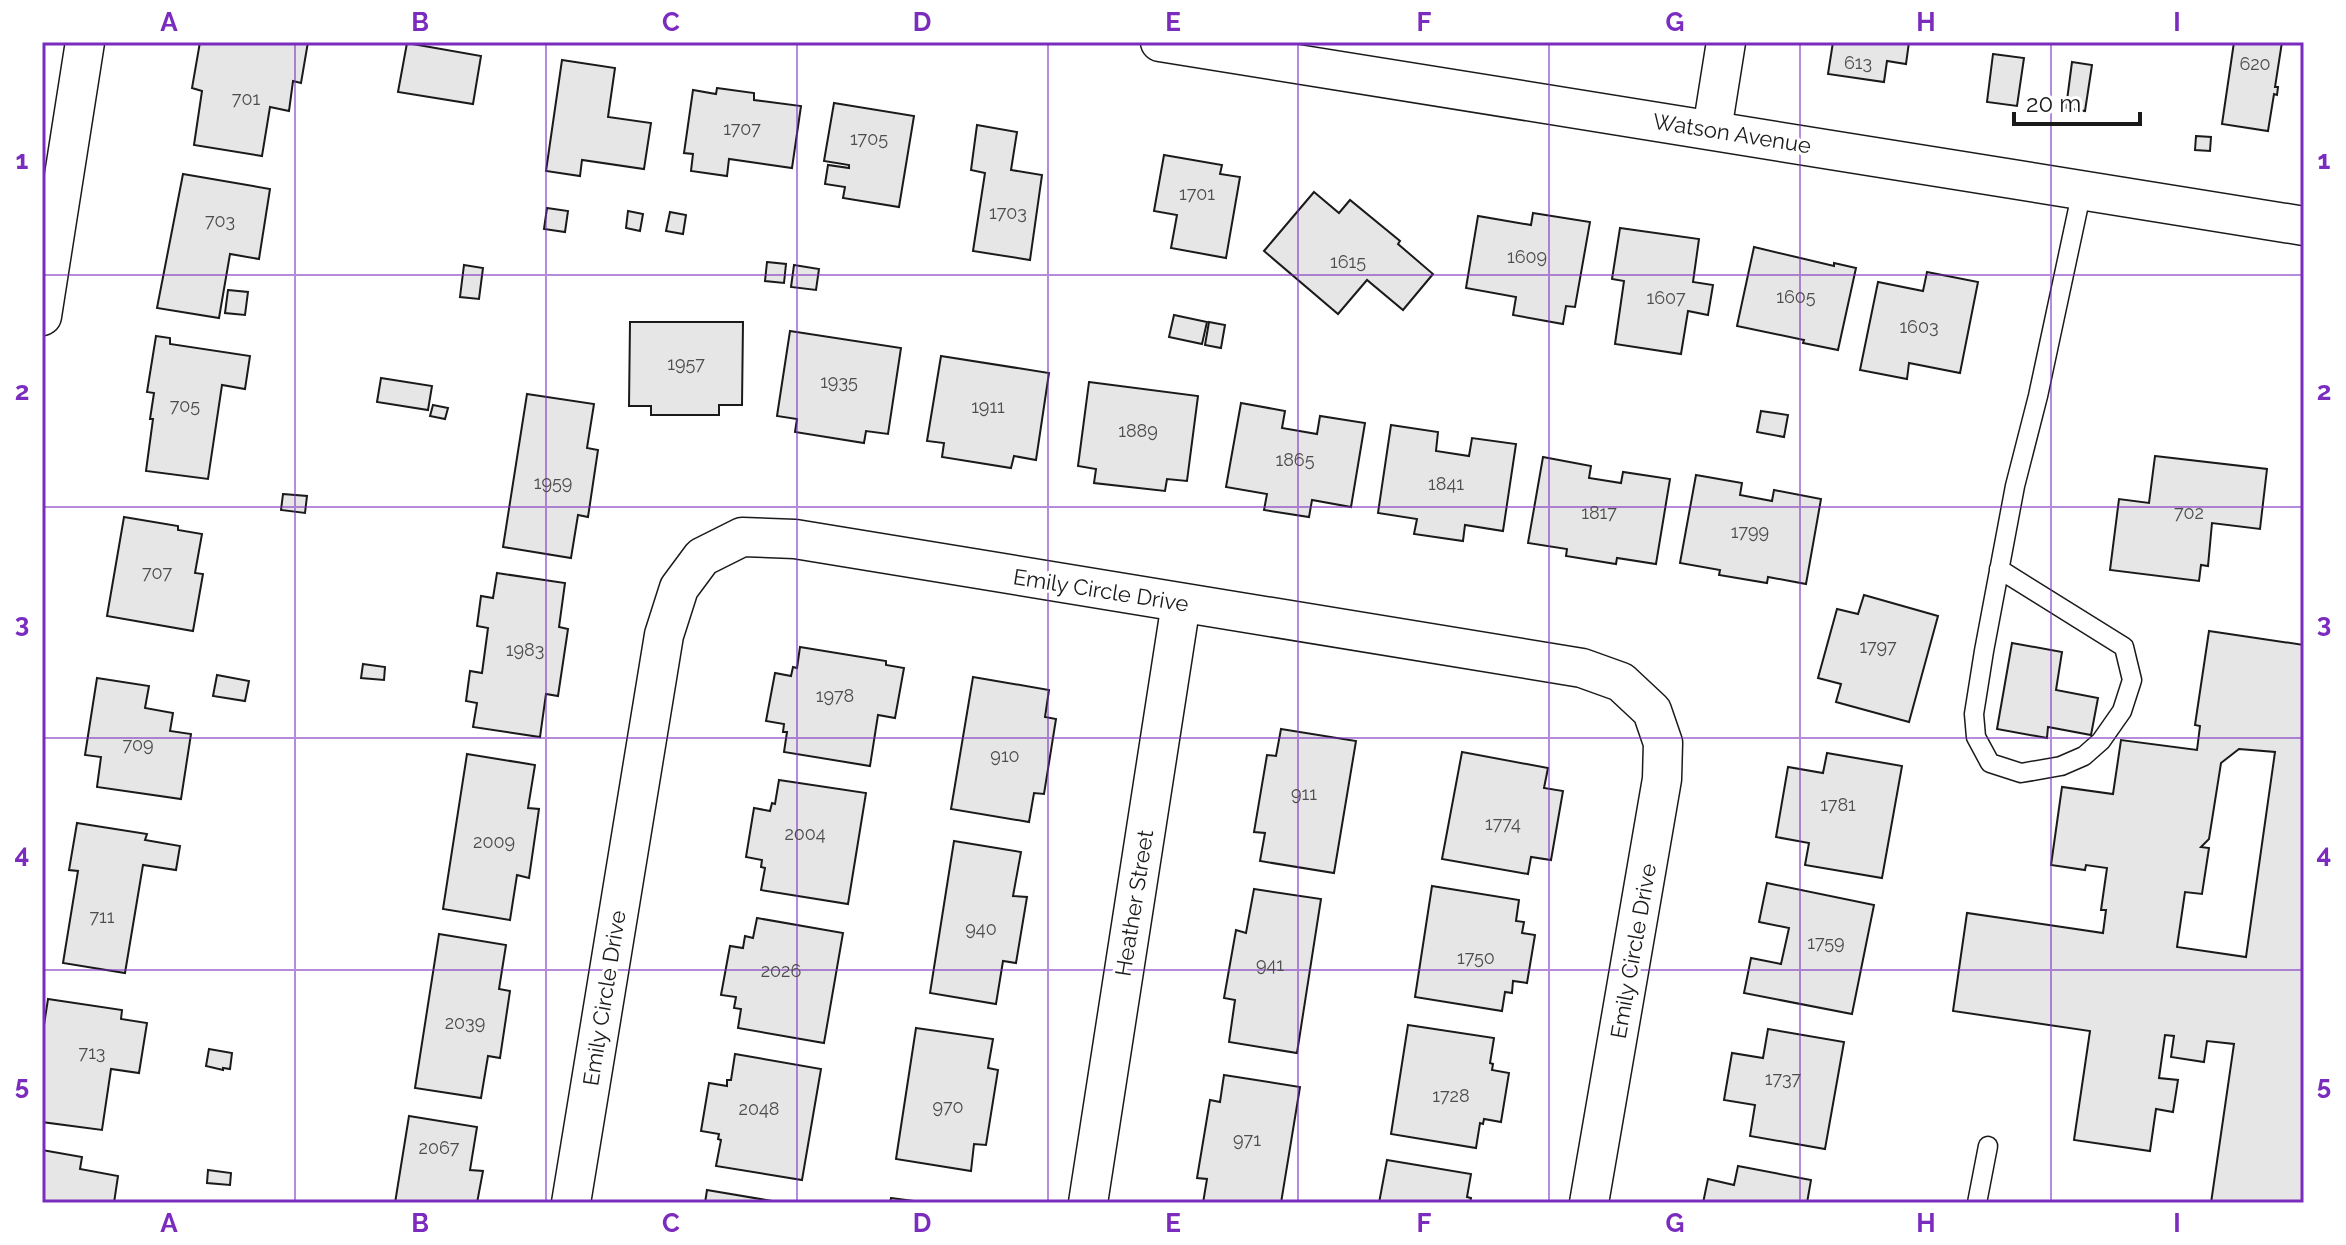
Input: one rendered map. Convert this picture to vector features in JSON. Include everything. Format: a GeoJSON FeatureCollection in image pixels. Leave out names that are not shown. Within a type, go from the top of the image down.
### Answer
{"type":"FeatureCollection","features":[{"type":"Feature","properties":{"kind":"street"},"geometry":{"type":"LineString","coordinates":[[42,316],[85,42]]}},
{"type":"Feature","properties":{"kind":"street","name":"Watson Avenue"},"geometry":{"type":"LineString","coordinates":[[1160,42],[2304,226]]}},
{"type":"Feature","properties":{"kind":"street"},"geometry":{"type":"LineString","coordinates":[[1712,130],[1726,42]]}},
{"type":"Feature","properties":{"kind":"street","name":"Emily Circle Drive"},"geometry":{"type":"LineString","coordinates":[[571,1203],[664,635],[679,588],[702,557],[742,537],[795,539],[1582,668],[1621,682],[1652,711],[1663,743],[1662,779],[1589,1203]]}},
{"type":"Feature","properties":{"kind":"street","name":"Heather Street"},"geometry":{"type":"LineString","coordinates":[[1088,1203],[1181,603]]}},
{"type":"Feature","properties":{"kind":"lane"},"geometry":{"type":"LineString","coordinates":[[1999,569],[2124,647],[2132,680],[2122,711],[2101,741],[2084,756],[2061,766],[2021,773],[1990,763],[1976,737],[1974,714],[1999,569],[2015,486],[2038,396],[2082,190]]}},
{"type":"Feature","properties":{"kind":"lane"},"geometry":{"type":"LineString","coordinates":[[1977,1203],[1988,1146]]}},
{"type":"Feature","properties":{"kind":"building"},"geometry":{"type":"Polygon","coordinates":[[[200,42],[308,42],[301,83],[293,81],[289,111],[270,107],[262,156],[194,145],[202,91],[192,88],[200,42]]]}},
{"type":"Feature","properties":{"kind":"building"},"geometry":{"type":"Polygon","coordinates":[[[1833,42],[1909,42],[1906,64],[1887,61],[1884,82],[1828,74],[1833,42]]]}},
{"type":"Feature","properties":{"kind":"building"},"geometry":{"type":"Polygon","coordinates":[[[2234,42],[2282,42],[2275,87],[2278,87],[2277,95],[2274,94],[2268,131],[2222,124],[2234,42]]]}},
{"type":"Feature","properties":{"kind":"building"},"geometry":{"type":"Polygon","coordinates":[[[407,43],[481,56],[473,104],[398,92],[407,43]]]}},
{"type":"Feature","properties":{"kind":"building"},"geometry":{"type":"Polygon","coordinates":[[[1993,54],[2024,58],[2017,106],[1987,102],[1993,54]]]}},
{"type":"Feature","properties":{"kind":"building"},"geometry":{"type":"Polygon","coordinates":[[[562,60],[615,68],[608,117],[651,123],[644,169],[582,160],[580,176],[546,171],[562,60]]]}},
{"type":"Feature","properties":{"kind":"building"},"geometry":{"type":"Polygon","coordinates":[[[2072,62],[2092,65],[2085,111],[2066,108],[2072,62]]]}},
{"type":"Feature","properties":{"kind":"building"},"geometry":{"type":"Polygon","coordinates":[[[717,88],[754,93],[754,100],[801,106],[792,168],[729,159],[727,176],[691,171],[693,154],[684,153],[693,90],[716,94],[717,88]]]}},
{"type":"Feature","properties":{"kind":"building"},"geometry":{"type":"Polygon","coordinates":[[[834,103],[914,116],[899,207],[843,198],[845,187],[825,184],[828,165],[849,168],[849,165],[824,161],[834,103]]]}},
{"type":"Feature","properties":{"kind":"building"},"geometry":{"type":"Polygon","coordinates":[[[977,125],[1017,132],[1011,170],[1042,175],[1030,260],[973,251],[985,173],[971,170],[977,125]]]}},
{"type":"Feature","properties":{"kind":"building"},"geometry":{"type":"Polygon","coordinates":[[[2196,136],[2211,137],[2210,151],[2195,150],[2196,136]]]}},
{"type":"Feature","properties":{"kind":"building"},"geometry":{"type":"Polygon","coordinates":[[[1164,155],[1222,165],[1220,174],[1240,177],[1226,258],[1171,248],[1177,215],[1154,211],[1164,155]]]}},
{"type":"Feature","properties":{"kind":"building"},"geometry":{"type":"Polygon","coordinates":[[[183,174],[270,189],[259,259],[230,254],[219,318],[157,308],[183,174]]]}},
{"type":"Feature","properties":{"kind":"building"},"geometry":{"type":"Polygon","coordinates":[[[1314,192],[1339,213],[1350,200],[1400,241],[1398,244],[1433,274],[1403,310],[1367,280],[1338,314],[1264,251],[1314,192]]]}},
{"type":"Feature","properties":{"kind":"building"},"geometry":{"type":"Polygon","coordinates":[[[547,208],[568,211],[565,232],[544,229],[547,208]]]}},
{"type":"Feature","properties":{"kind":"building"},"geometry":{"type":"Polygon","coordinates":[[[628,211],[643,214],[640,231],[626,228],[628,211]]]}},
{"type":"Feature","properties":{"kind":"building"},"geometry":{"type":"Polygon","coordinates":[[[670,212],[686,215],[683,234],[666,231],[670,212]]]}},
{"type":"Feature","properties":{"kind":"building"},"geometry":{"type":"Polygon","coordinates":[[[1533,213],[1590,222],[1575,307],[1566,306],[1563,324],[1513,315],[1516,297],[1466,288],[1478,216],[1531,225],[1533,213]]]}},
{"type":"Feature","properties":{"kind":"building"},"geometry":{"type":"Polygon","coordinates":[[[1620,228],[1699,239],[1693,282],[1713,285],[1708,315],[1688,311],[1681,354],[1615,344],[1624,281],[1612,279],[1620,228]]]}},
{"type":"Feature","properties":{"kind":"building"},"geometry":{"type":"Polygon","coordinates":[[[1754,247],[1834,266],[1834,263],[1856,268],[1838,350],[1737,326],[1754,247]]]}},
{"type":"Feature","properties":{"kind":"building"},"geometry":{"type":"Polygon","coordinates":[[[767,262],[786,264],[784,283],[765,281],[767,262]]]}},
{"type":"Feature","properties":{"kind":"building"},"geometry":{"type":"Polygon","coordinates":[[[464,265],[483,268],[479,299],[460,297],[464,265]]]}},
{"type":"Feature","properties":{"kind":"building"},"geometry":{"type":"Polygon","coordinates":[[[794,265],[819,269],[816,290],[791,287],[794,265]]]}},
{"type":"Feature","properties":{"kind":"building"},"geometry":{"type":"Polygon","coordinates":[[[1927,272],[1978,282],[1960,373],[1909,363],[1907,379],[1860,370],[1878,282],[1923,291],[1927,272]]]}},
{"type":"Feature","properties":{"kind":"building"},"geometry":{"type":"Polygon","coordinates":[[[228,290],[248,292],[245,315],[225,313],[228,290]]]}},
{"type":"Feature","properties":{"kind":"building"},"geometry":{"type":"Polygon","coordinates":[[[1174,315],[1207,322],[1202,344],[1169,337],[1174,315]]]}},
{"type":"Feature","properties":{"kind":"building"},"geometry":{"type":"Polygon","coordinates":[[[630,322],[743,322],[742,405],[719,405],[719,415],[651,415],[651,406],[629,406],[630,322]]]}},
{"type":"Feature","properties":{"kind":"building"},"geometry":{"type":"Polygon","coordinates":[[[1209,322],[1225,325],[1221,348],[1205,345],[1209,322]]]}},
{"type":"Feature","properties":{"kind":"building"},"geometry":{"type":"Polygon","coordinates":[[[790,331],[901,348],[888,434],[866,431],[864,443],[795,432],[797,419],[777,416],[790,331]]]}},
{"type":"Feature","properties":{"kind":"building"},"geometry":{"type":"Polygon","coordinates":[[[156,336],[170,338],[170,344],[250,356],[245,389],[222,385],[208,479],[146,471],[154,393],[147,392],[156,336]]]}},
{"type":"Feature","properties":{"kind":"building"},"geometry":{"type":"Polygon","coordinates":[[[941,356],[1049,373],[1036,460],[1014,456],[1011,468],[942,457],[944,443],[927,441],[941,356]]]}},
{"type":"Feature","properties":{"kind":"building"},"geometry":{"type":"Polygon","coordinates":[[[381,378],[432,386],[428,410],[377,402],[381,378]]]}},
{"type":"Feature","properties":{"kind":"building"},"geometry":{"type":"Polygon","coordinates":[[[1089,382],[1198,396],[1187,481],[1167,479],[1165,491],[1094,483],[1096,469],[1078,466],[1089,382]]]}},
{"type":"Feature","properties":{"kind":"building"},"geometry":{"type":"Polygon","coordinates":[[[527,394],[594,404],[587,448],[598,450],[588,517],[578,515],[571,558],[503,547],[527,394]]]}},
{"type":"Feature","properties":{"kind":"building"},"geometry":{"type":"Polygon","coordinates":[[[1241,403],[1285,411],[1282,428],[1317,434],[1320,416],[1365,423],[1351,507],[1312,500],[1309,517],[1264,510],[1267,494],[1226,487],[1241,403]]]}},
{"type":"Feature","properties":{"kind":"building"},"geometry":{"type":"Polygon","coordinates":[[[433,405],[448,408],[445,419],[430,416],[433,405]]]}},
{"type":"Feature","properties":{"kind":"building"},"geometry":{"type":"Polygon","coordinates":[[[1761,411],[1788,415],[1784,437],[1757,432],[1761,411]]]}},
{"type":"Feature","properties":{"kind":"building"},"geometry":{"type":"Polygon","coordinates":[[[1391,425],[1438,432],[1436,451],[1469,456],[1472,438],[1516,444],[1503,531],[1465,525],[1463,541],[1414,534],[1417,519],[1378,513],[1391,425]]]}},
{"type":"Feature","properties":{"kind":"building"},"geometry":{"type":"Polygon","coordinates":[[[2155,456],[2267,469],[2260,529],[2212,523],[2208,566],[2201,565],[2199,581],[2110,570],[2119,499],[2149,503],[2155,456]]]}},
{"type":"Feature","properties":{"kind":"building"},"geometry":{"type":"Polygon","coordinates":[[[1543,457],[1591,466],[1589,478],[1621,483],[1623,472],[1670,479],[1656,564],[1617,558],[1616,564],[1566,556],[1567,549],[1528,543],[1543,457]]]}},
{"type":"Feature","properties":{"kind":"building"},"geometry":{"type":"Polygon","coordinates":[[[1696,475],[1742,483],[1740,495],[1772,501],[1774,490],[1821,499],[1806,584],[1768,577],[1767,583],[1719,575],[1720,570],[1680,563],[1696,475]]]}},
{"type":"Feature","properties":{"kind":"building"},"geometry":{"type":"Polygon","coordinates":[[[283,494],[307,496],[305,513],[281,510],[283,494]]]}},
{"type":"Feature","properties":{"kind":"building"},"geometry":{"type":"Polygon","coordinates":[[[124,517],[178,526],[178,530],[202,534],[195,573],[203,574],[193,631],[107,616],[124,517]]]}},
{"type":"Feature","properties":{"kind":"building"},"geometry":{"type":"Polygon","coordinates":[[[497,573],[565,583],[559,627],[568,629],[558,696],[546,694],[540,737],[473,727],[477,703],[466,701],[470,671],[482,673],[488,628],[477,626],[481,596],[493,598],[497,573]]]}},
{"type":"Feature","properties":{"kind":"building"},"geometry":{"type":"Polygon","coordinates":[[[1864,595],[1938,616],[1909,722],[1836,702],[1841,684],[1818,678],[1837,609],[1858,614],[1864,595]]]}},
{"type":"Feature","properties":{"kind":"building"},"geometry":{"type":"Polygon","coordinates":[[[2209,631],[2304,645],[2304,1203],[2211,1203],[2234,1044],[2207,1041],[2204,1062],[2171,1057],[2174,1036],[2165,1035],[2159,1078],[2178,1080],[2173,1112],[2156,1109],[2150,1151],[2074,1140],[2090,1031],[1953,1011],[1967,913],[2103,933],[2106,910],[2101,910],[2107,868],[2086,865],[2085,870],[2051,865],[2062,787],[2113,794],[2121,740],[2197,750],[2200,726],[2195,725],[2209,631]],[[2239,749],[2221,763],[2209,839],[2201,847],[2209,848],[2202,894],[2185,892],[2177,947],[2246,957],[2275,752],[2239,749]]]}},
{"type":"Feature","properties":{"kind":"building"},"geometry":{"type":"Polygon","coordinates":[[[2012,643],[2062,652],[2056,690],[2098,698],[2091,735],[2048,727],[2047,738],[1997,729],[2012,643]]]}},
{"type":"Feature","properties":{"kind":"building"},"geometry":{"type":"Polygon","coordinates":[[[800,647],[886,661],[886,665],[904,668],[895,718],[878,715],[870,766],[784,752],[787,732],[783,732],[784,724],[766,721],[775,673],[791,676],[793,667],[797,668],[800,647]]]}},
{"type":"Feature","properties":{"kind":"building"},"geometry":{"type":"Polygon","coordinates":[[[363,664],[385,667],[384,680],[361,678],[363,664]]]}},
{"type":"Feature","properties":{"kind":"building"},"geometry":{"type":"Polygon","coordinates":[[[217,675],[249,681],[245,701],[213,696],[217,675]]]}},
{"type":"Feature","properties":{"kind":"building"},"geometry":{"type":"Polygon","coordinates":[[[973,677],[1049,690],[1045,717],[1056,719],[1044,794],[1034,793],[1029,822],[951,809],[973,677]]]}},
{"type":"Feature","properties":{"kind":"building"},"geometry":{"type":"Polygon","coordinates":[[[97,678],[149,686],[145,708],[173,713],[170,731],[191,734],[181,799],[97,787],[101,757],[85,755],[97,678]]]}},
{"type":"Feature","properties":{"kind":"building"},"geometry":{"type":"Polygon","coordinates":[[[1281,729],[1356,741],[1334,873],[1260,861],[1265,833],[1254,832],[1267,755],[1276,756],[1281,729]]]}},
{"type":"Feature","properties":{"kind":"building"},"geometry":{"type":"Polygon","coordinates":[[[1462,752],[1548,768],[1544,788],[1563,791],[1551,860],[1531,857],[1528,874],[1442,859],[1462,752]]]}},
{"type":"Feature","properties":{"kind":"building"},"geometry":{"type":"Polygon","coordinates":[[[1827,753],[1902,766],[1882,878],[1805,865],[1809,843],[1776,837],[1788,767],[1823,773],[1827,753]]]}},
{"type":"Feature","properties":{"kind":"building"},"geometry":{"type":"Polygon","coordinates":[[[467,754],[535,765],[528,808],[539,809],[529,878],[517,875],[510,920],[443,909],[467,754]]]}},
{"type":"Feature","properties":{"kind":"building"},"geometry":{"type":"Polygon","coordinates":[[[779,780],[866,793],[848,904],[761,890],[765,868],[761,867],[762,860],[746,857],[754,808],[770,811],[772,803],[775,804],[779,780]]]}},
{"type":"Feature","properties":{"kind":"building"},"geometry":{"type":"Polygon","coordinates":[[[77,823],[147,834],[145,840],[180,846],[176,870],[143,865],[125,973],[63,963],[78,871],[69,870],[77,823]]]}},
{"type":"Feature","properties":{"kind":"building"},"geometry":{"type":"Polygon","coordinates":[[[954,841],[1021,852],[1013,896],[1027,897],[1016,963],[1003,961],[996,1004],[930,993],[954,841]]]}},
{"type":"Feature","properties":{"kind":"building"},"geometry":{"type":"Polygon","coordinates":[[[1767,883],[1874,905],[1852,1014],[1744,993],[1751,958],[1781,964],[1789,928],[1759,922],[1767,883]]]}},
{"type":"Feature","properties":{"kind":"building"},"geometry":{"type":"Polygon","coordinates":[[[1432,886],[1519,900],[1516,921],[1524,922],[1522,933],[1535,935],[1527,983],[1513,981],[1512,993],[1505,992],[1502,1011],[1415,997],[1432,886]]]}},
{"type":"Feature","properties":{"kind":"building"},"geometry":{"type":"Polygon","coordinates":[[[1254,889],[1321,899],[1297,1053],[1229,1042],[1235,1000],[1224,998],[1236,930],[1246,933],[1254,889]]]}},
{"type":"Feature","properties":{"kind":"building"},"geometry":{"type":"Polygon","coordinates":[[[757,918],[843,933],[824,1043],[738,1028],[741,1009],[734,1008],[736,997],[721,995],[730,946],[743,948],[745,936],[753,938],[757,918]]]}},
{"type":"Feature","properties":{"kind":"building"},"geometry":{"type":"Polygon","coordinates":[[[439,934],[506,945],[499,989],[510,991],[500,1058],[488,1056],[481,1098],[415,1088],[439,934]]]}},
{"type":"Feature","properties":{"kind":"building"},"geometry":{"type":"Polygon","coordinates":[[[48,999],[122,1010],[121,1019],[147,1023],[139,1073],[111,1069],[102,1130],[42,1122],[42,1038],[48,999]]]}},
{"type":"Feature","properties":{"kind":"building"},"geometry":{"type":"Polygon","coordinates":[[[1408,1025],[1494,1038],[1490,1063],[1493,1064],[1492,1070],[1509,1073],[1501,1122],[1484,1119],[1483,1124],[1480,1123],[1476,1148],[1391,1134],[1408,1025]]]}},
{"type":"Feature","properties":{"kind":"building"},"geometry":{"type":"Polygon","coordinates":[[[916,1028],[993,1039],[988,1068],[998,1070],[986,1145],[974,1144],[971,1171],[896,1159],[916,1028]]]}},
{"type":"Feature","properties":{"kind":"building"},"geometry":{"type":"Polygon","coordinates":[[[1768,1029],[1844,1042],[1825,1149],[1750,1136],[1755,1105],[1724,1100],[1732,1053],[1763,1058],[1768,1029]]]}},
{"type":"Feature","properties":{"kind":"building"},"geometry":{"type":"Polygon","coordinates":[[[209,1049],[232,1053],[230,1069],[206,1066],[209,1049]]]}},
{"type":"Feature","properties":{"kind":"building"},"geometry":{"type":"Polygon","coordinates":[[[735,1054],[821,1069],[802,1180],[716,1166],[721,1140],[718,1139],[719,1134],[701,1131],[709,1083],[727,1086],[727,1080],[731,1080],[735,1054]]]}},
{"type":"Feature","properties":{"kind":"building"},"geometry":{"type":"Polygon","coordinates":[[[1224,1075],[1300,1087],[1281,1203],[1203,1203],[1207,1179],[1197,1178],[1210,1100],[1220,1102],[1224,1075]]]}},
{"type":"Feature","properties":{"kind":"building"},"geometry":{"type":"Polygon","coordinates":[[[409,1116],[477,1127],[470,1170],[483,1171],[477,1203],[395,1203],[409,1116]]]}},
{"type":"Feature","properties":{"kind":"building"},"geometry":{"type":"Polygon","coordinates":[[[42,1150],[82,1157],[80,1169],[118,1176],[114,1203],[42,1203],[42,1150]]]}},
{"type":"Feature","properties":{"kind":"building"},"geometry":{"type":"Polygon","coordinates":[[[1387,1160],[1471,1174],[1467,1197],[1471,1198],[1470,1203],[1379,1203],[1387,1160]]]}},
{"type":"Feature","properties":{"kind":"building"},"geometry":{"type":"Polygon","coordinates":[[[1738,1166],[1811,1180],[1807,1203],[1703,1203],[1708,1179],[1734,1185],[1738,1166]]]}},
{"type":"Feature","properties":{"kind":"building"},"geometry":{"type":"Polygon","coordinates":[[[208,1170],[231,1173],[230,1185],[207,1183],[208,1170]]]}},
{"type":"Feature","properties":{"kind":"building"},"geometry":{"type":"Polygon","coordinates":[[[707,1190],[784,1203],[705,1203],[707,1190]]]}},
{"type":"Feature","properties":{"kind":"building"},"geometry":{"type":"Polygon","coordinates":[[[891,1198],[929,1203],[890,1203],[891,1198]]]}}]}
